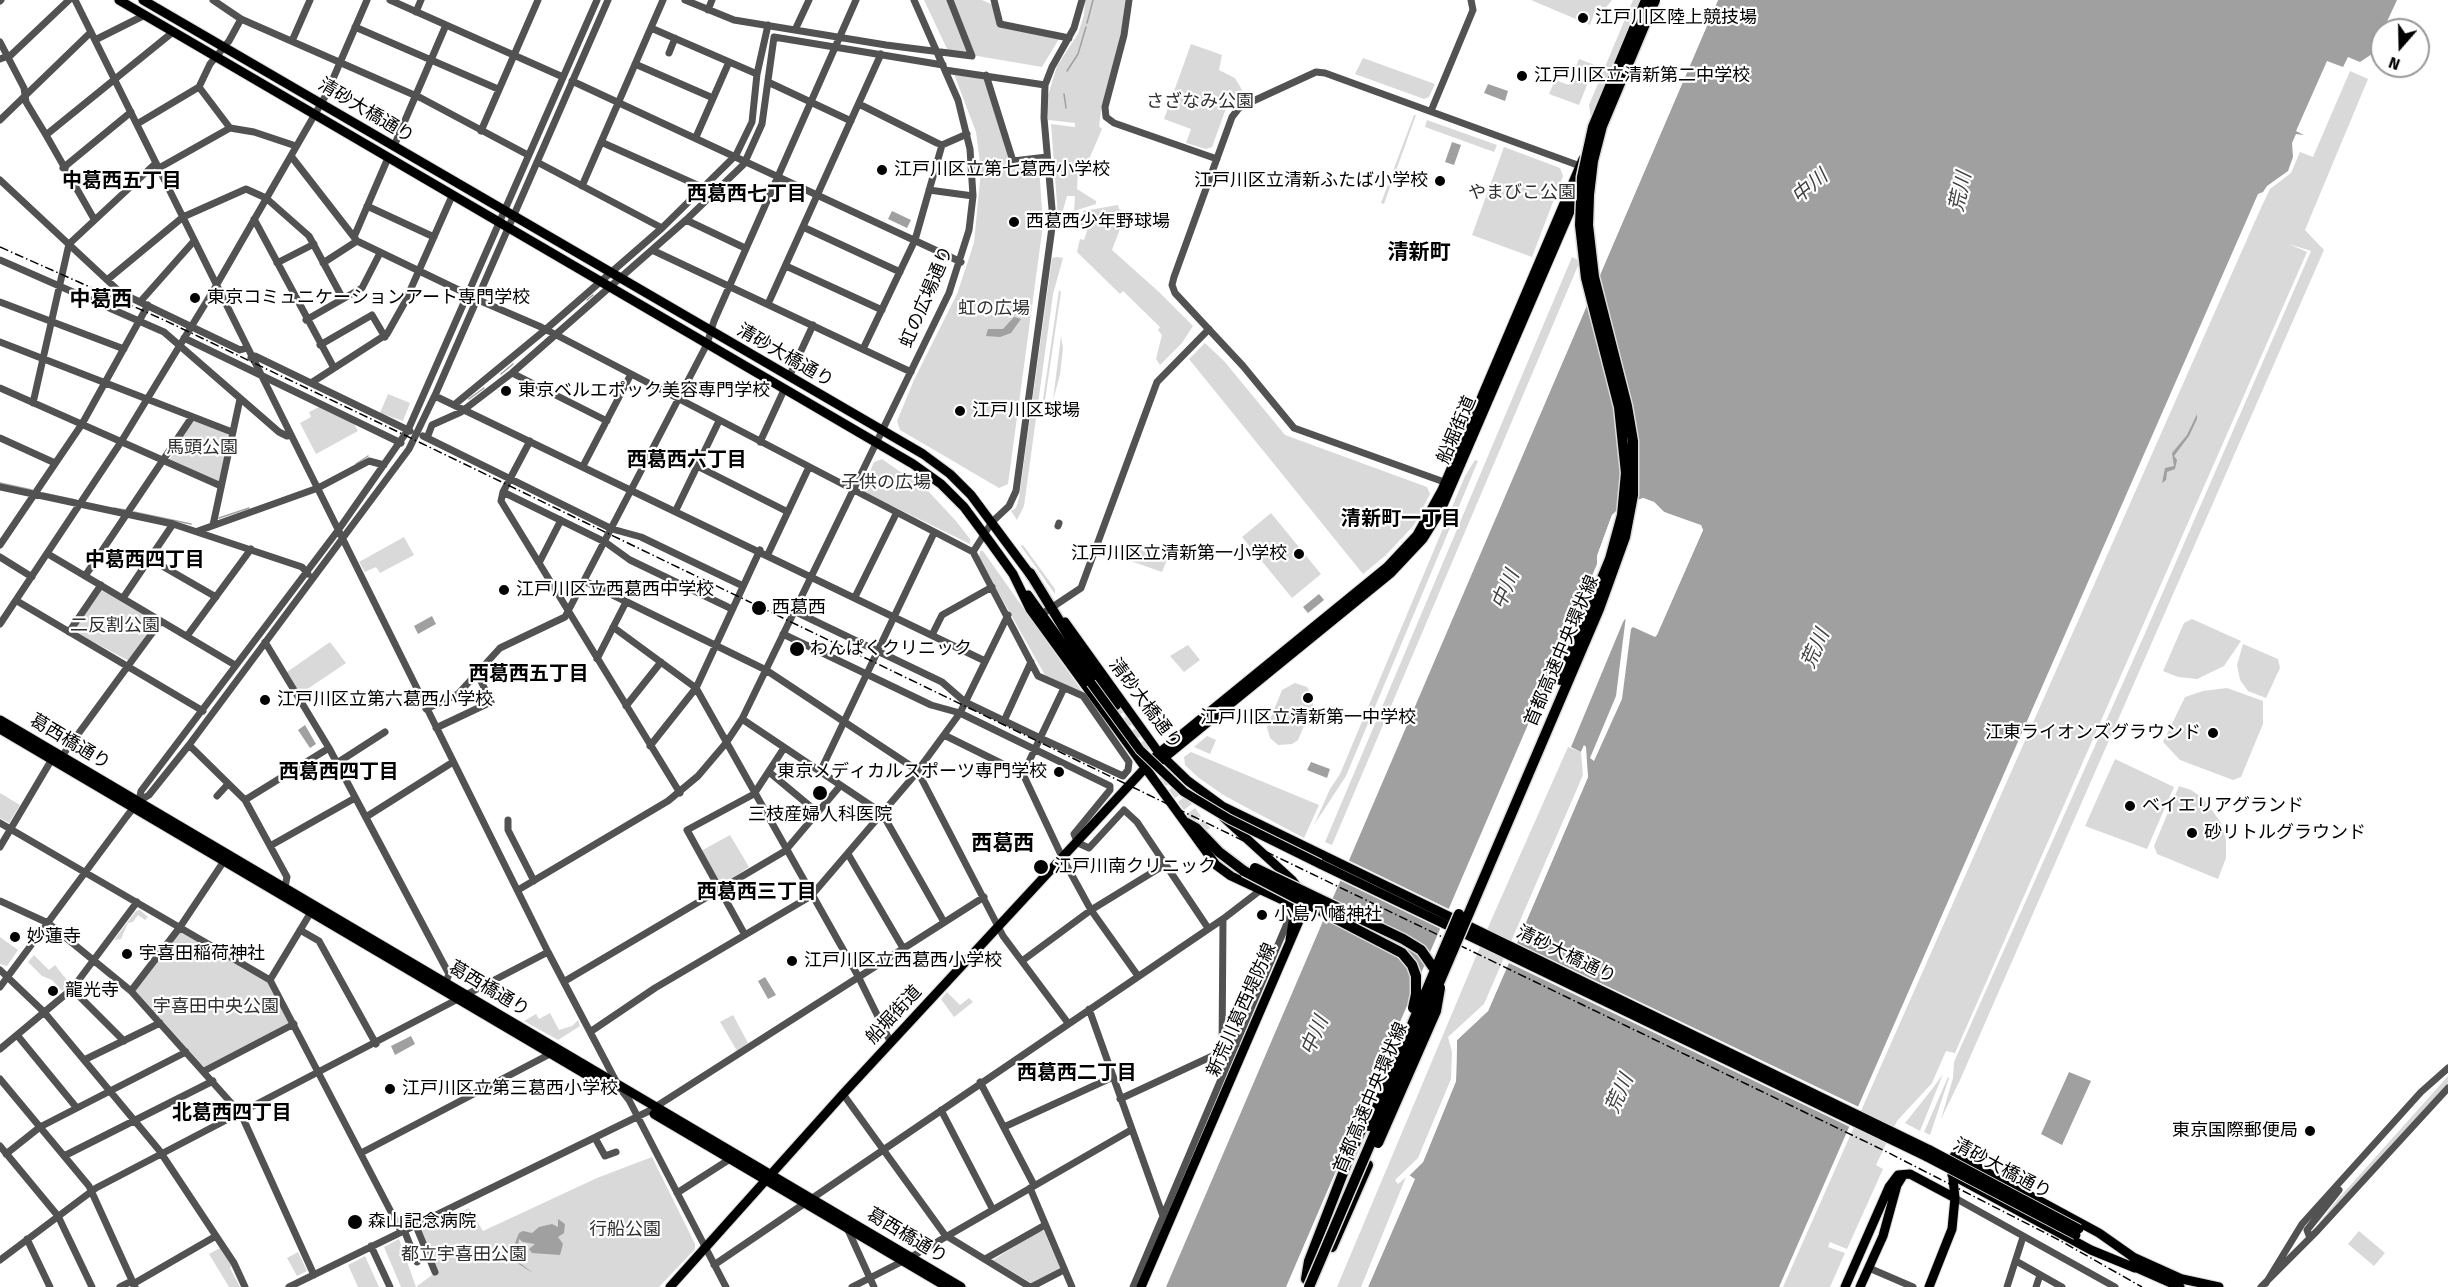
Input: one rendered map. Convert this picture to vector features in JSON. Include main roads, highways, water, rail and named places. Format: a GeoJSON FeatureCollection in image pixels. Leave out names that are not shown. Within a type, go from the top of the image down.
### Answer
{"type":"FeatureCollection","features":[{"type":"Feature","properties":{"kind":"highway","name":"首都高速中央環状線"},"geometry":{"type":"LineString","coordinates":[[1307,1285],[1414,1018],[1596,597],[1617,535],[1624,494],[1624,441],[1619,407],[1586,278],[1580,225],[1580,195],[1593,127],[1648,0]]}},
{"type":"Feature","properties":{"kind":"highway","name":"首都高速中央環状線"},"geometry":{"type":"LineString","coordinates":[[1307,1285],[1599,609],[1625,537],[1633,495],[1633,441],[1627,406],[1594,277],[1588,225],[1589,195],[1593,161],[1602,126],[1657,0]]}},
{"type":"Feature","properties":{"kind":"highway"},"geometry":{"type":"LineString","coordinates":[[1030,573],[1049,613],[1116,705]]}},
{"type":"Feature","properties":{"kind":"highway"},"geometry":{"type":"LineString","coordinates":[[1187,824],[1196,828],[1219,852],[1397,949],[1412,964],[1417,981],[1413,1008],[1350,1155],[1309,1261],[1307,1285]]}},
{"type":"Feature","properties":{"kind":"highway"},"geometry":{"type":"LineString","coordinates":[[1209,835],[1250,870],[1412,944],[1431,962],[1439,982],[1436,1011],[1307,1285]]}},
{"type":"Feature","properties":{"kind":"main road","name":"清砂大橋通り"},"geometry":{"type":"LineString","coordinates":[[119,0],[707,344],[941,484],[964,507],[984,533],[1012,574],[1030,609],[1210,858],[1225,872],[1280,898],[1293,909]]}},
{"type":"Feature","properties":{"kind":"main road","name":"清砂大橋通り"},"geometry":{"type":"LineString","coordinates":[[143,0],[882,430],[950,474],[992,522],[1030,573]]}},
{"type":"Feature","properties":{"kind":"main road","name":"船堀街道"},"geometry":{"type":"LineString","coordinates":[[1584,168],[1648,0]]}},
{"type":"Feature","properties":{"kind":"main road","name":"船堀街道"},"geometry":{"type":"LineString","coordinates":[[675,1285],[843,1094],[1147,769],[1396,558],[1426,522],[1448,484],[1657,0]]}},
{"type":"Feature","properties":{"kind":"main road"},"geometry":{"type":"LineString","coordinates":[[1012,574],[1049,613]]}},
{"type":"Feature","properties":{"kind":"main road","name":"清砂大橋通り"},"geometry":{"type":"LineString","coordinates":[[1049,613],[1162,756],[1188,781],[1235,813],[1934,1152],[2180,1287]]}},
{"type":"Feature","properties":{"kind":"main road","name":"清砂大橋通り"},"geometry":{"type":"LineString","coordinates":[[1049,613],[1091,683],[1131,739],[1158,770],[1184,792],[1216,813],[2077,1232]]}},
{"type":"Feature","properties":{"kind":"main road","name":"葛西橋通り"},"geometry":{"type":"LineString","coordinates":[[0,720],[62,756],[224,861],[619,1087],[729,1159],[768,1178]]}},
{"type":"Feature","properties":{"kind":"main road","name":"葛西橋通り"},"geometry":{"type":"LineString","coordinates":[[0,729],[285,887],[444,986]]}},
{"type":"Feature","properties":{"kind":"main road"},"geometry":{"type":"LineString","coordinates":[[1188,781],[1194,792],[1292,880],[1305,899],[1293,909],[1294,925],[1290,940]]}},
{"type":"Feature","properties":{"kind":"main road","name":"新荒川葛西堤防線"},"geometry":{"type":"LineString","coordinates":[[1141,1287],[1303,911],[1305,899]]}},
{"type":"Feature","properties":{"kind":"main road","name":"葛西橋通り"},"geometry":{"type":"LineString","coordinates":[[463,997],[550,1054],[961,1287]]}},
{"type":"Feature","properties":{"kind":"main road"},"geometry":{"type":"LineString","coordinates":[[1929,1287],[1952,1229],[1955,1198],[1951,1160],[1955,1155],[2099,1233],[2135,1263]]}},
{"type":"Feature","properties":{"kind":"main road"},"geometry":{"type":"LineString","coordinates":[[1845,1287],[1889,1186],[1898,1175],[1908,1174],[1955,1198]]}},
{"type":"Feature","properties":{"kind":"main road"},"geometry":{"type":"LineString","coordinates":[[1860,1287],[1883,1236],[1897,1185],[1908,1174]]}},
{"type":"Feature","properties":{"kind":"main road"},"geometry":{"type":"LineString","coordinates":[[1952,1175],[2091,1250],[2135,1263]]}},
{"type":"Feature","properties":{"kind":"main road","name":"葛西橋通り"},"geometry":{"type":"LineString","coordinates":[[809,1202],[848,1230],[947,1287]]}},
{"type":"Feature","properties":{"kind":"main road","name":"清砂大橋通り"},"geometry":{"type":"LineString","coordinates":[[2135,1263],[2182,1279],[2219,1287]]}},
{"type":"Feature","properties":{"kind":"water"},"geometry":{"type":"Polygon","coordinates":[[[1718,0],[2397,0],[2389,18],[2370,18],[2370,55],[2360,62],[2348,57],[2343,67],[2327,61],[2296,131],[2304,135],[2296,134],[2292,143],[2293,157],[2288,171],[2258,194],[1779,1287],[1368,1287],[1414,1180],[1409,1176],[1423,1162],[1456,1081],[1457,1040],[1488,1011],[1588,777],[1584,746],[1581,752],[1571,747],[1623,622],[1625,619],[1657,634],[1703,530],[1701,525],[1664,512],[1654,502],[1643,498],[1612,515],[1597,556],[1597,564],[1286,1287],[1166,1287],[1718,0]]]}},
{"type":"Feature","properties":{"kind":"water"},"geometry":{"type":"Polygon","coordinates":[[[1488,84],[1508,91],[1505,101],[1484,93],[1488,84]]]}},
{"type":"Feature","properties":{"kind":"water"},"geometry":{"type":"Polygon","coordinates":[[[1452,142],[1461,145],[1454,165],[1445,162],[1452,142]]]}},
{"type":"Feature","properties":{"kind":"water"},"geometry":{"type":"Polygon","coordinates":[[[892,211],[911,220],[907,228],[888,219],[892,211]]]}},
{"type":"Feature","properties":{"kind":"water"},"geometry":{"type":"Polygon","coordinates":[[[1014,317],[1021,319],[1011,333],[1000,337],[986,336],[988,329],[1003,329],[1014,317]]]}},
{"type":"Feature","properties":{"kind":"water"},"geometry":{"type":"Polygon","coordinates":[[[2197,414],[2189,436],[2174,456],[2177,460],[2175,469],[2167,472],[2166,480],[2162,483],[2165,468],[2174,466],[2172,453],[2187,435],[2197,414]]]}},
{"type":"Feature","properties":{"kind":"water"},"geometry":{"type":"Polygon","coordinates":[[[1319,594],[1324,600],[1308,613],[1303,607],[1319,594]]]}},
{"type":"Feature","properties":{"kind":"water"},"geometry":{"type":"Polygon","coordinates":[[[432,616],[436,624],[418,634],[414,626],[432,616]]]}},
{"type":"Feature","properties":{"kind":"water"},"geometry":{"type":"Polygon","coordinates":[[[305,725],[316,744],[310,748],[298,730],[305,725]]]}},
{"type":"Feature","properties":{"kind":"water"},"geometry":{"type":"Polygon","coordinates":[[[1311,762],[1330,769],[1327,778],[1307,770],[1311,762]]]}},
{"type":"Feature","properties":{"kind":"water"},"geometry":{"type":"Polygon","coordinates":[[[765,977],[776,995],[768,999],[758,981],[765,977]]]}},
{"type":"Feature","properties":{"kind":"water"},"geometry":{"type":"Polygon","coordinates":[[[411,1036],[415,1044],[395,1055],[391,1046],[411,1036]]]}},
{"type":"Feature","properties":{"kind":"water"},"geometry":{"type":"Polygon","coordinates":[[[2069,1072],[2091,1081],[2062,1145],[2041,1134],[2069,1072]]]}},
{"type":"Feature","properties":{"kind":"water"},"geometry":{"type":"Polygon","coordinates":[[[558,1219],[565,1224],[564,1233],[558,1237],[563,1244],[560,1255],[532,1253],[529,1249],[535,1244],[519,1239],[516,1260],[533,1273],[514,1261],[512,1251],[519,1233],[523,1231],[532,1233],[539,1227],[552,1224],[558,1227],[558,1219]]]}},
{"type":"Feature","properties":{"kind":"waterway"},"geometry":{"type":"LineString","coordinates":[[1087,23],[1093,0]]}},
{"type":"Feature","properties":{"kind":"waterway"},"geometry":{"type":"LineString","coordinates":[[1067,71],[1078,54],[1086,27]]}},
{"type":"Feature","properties":{"kind":"waterway"},"geometry":{"type":"LineString","coordinates":[[1064,94],[1066,108]]}},
{"type":"Feature","properties":{"kind":"waterway"},"geometry":{"type":"LineString","coordinates":[[587,300],[593,295]]}},
{"type":"Feature","properties":{"kind":"waterway"},"geometry":{"type":"LineString","coordinates":[[501,374],[513,364]]}},
{"type":"Feature","properties":{"kind":"waterway"},"geometry":{"type":"LineString","coordinates":[[469,399],[484,388]]}},
{"type":"Feature","properties":{"kind":"waterway"},"geometry":{"type":"LineString","coordinates":[[356,464],[368,456]]}},
{"type":"Feature","properties":{"kind":"waterway"},"geometry":{"type":"LineString","coordinates":[[0,483],[32,490]]}},
{"type":"Feature","properties":{"kind":"waterway"},"geometry":{"type":"LineString","coordinates":[[43,493],[76,500]]}},
{"type":"Feature","properties":{"kind":"waterway"},"geometry":{"type":"LineString","coordinates":[[114,508],[125,510]]}},
{"type":"Feature","properties":{"kind":"waterway"},"geometry":{"type":"LineString","coordinates":[[219,518],[249,508]]}},
{"type":"Feature","properties":{"kind":"waterway"},"geometry":{"type":"LineString","coordinates":[[134,512],[191,524]]}},
{"type":"Feature","properties":{"kind":"tunnel"},"geometry":{"type":"LineString","coordinates":[[1116,705],[1155,762]]}},
{"type":"Feature","properties":{"kind":"tunnel"},"geometry":{"type":"LineString","coordinates":[[1164,775],[1208,834]]}},
{"type":"Feature","properties":{"kind":"railway"},"geometry":{"type":"LineString","coordinates":[[0,247],[164,320],[392,429],[1887,1152],[2059,1240],[2142,1287]]}},
{"type":"Feature","properties":{"kind":"place","name":"江戸川区陸上競技場"},"geometry":{"type":"Point","coordinates":[1583,18]}},
{"type":"Feature","properties":{"kind":"place","name":"江戸川区立清新第二中学校"},"geometry":{"type":"Point","coordinates":[1522,76]}},
{"type":"Feature","properties":{"kind":"place","name":"江戸川区立第七葛西小学校"},"geometry":{"type":"Point","coordinates":[882,170]}},
{"type":"Feature","properties":{"kind":"place","name":"江戸川区立清新ふたば小学校"},"geometry":{"type":"Point","coordinates":[1440,181]}},
{"type":"Feature","properties":{"kind":"place","name":"西葛西少年野球場"},"geometry":{"type":"Point","coordinates":[1014,222]}},
{"type":"Feature","properties":{"kind":"place","name":"東京コミュニケーションアート専門学校"},"geometry":{"type":"Point","coordinates":[195,298]}},
{"type":"Feature","properties":{"kind":"place","name":"東京ベルエポック美容専門学校"},"geometry":{"type":"Point","coordinates":[506,391]}},
{"type":"Feature","properties":{"kind":"place","name":"江戸川区球場"},"geometry":{"type":"Point","coordinates":[960,411]}},
{"type":"Feature","properties":{"kind":"place","name":"江戸川区立清新第一小学校"},"geometry":{"type":"Point","coordinates":[1299,554]}},
{"type":"Feature","properties":{"kind":"place","name":"江戸川区立西葛西中学校"},"geometry":{"type":"Point","coordinates":[504,590]}},
{"type":"Feature","properties":{"kind":"place","name":"西葛西"},"geometry":{"type":"Point","coordinates":[759,608]}},
{"type":"Feature","properties":{"kind":"place","name":"わんぱくクリニック"},"geometry":{"type":"Point","coordinates":[797,649]}},
{"type":"Feature","properties":{"kind":"place","name":"江戸川区立清新第一中学校"},"geometry":{"type":"Point","coordinates":[1308,698]}},
{"type":"Feature","properties":{"kind":"place","name":"江戸川区立第六葛西小学校"},"geometry":{"type":"Point","coordinates":[265,700]}},
{"type":"Feature","properties":{"kind":"place","name":"江東ライオンズグラウンド"},"geometry":{"type":"Point","coordinates":[2213,733]}},
{"type":"Feature","properties":{"kind":"place","name":"東京メディカルスポーツ専門学校"},"geometry":{"type":"Point","coordinates":[1059,772]}},
{"type":"Feature","properties":{"kind":"place","name":"三枝産婦人科医院"},"geometry":{"type":"Point","coordinates":[820,793]}},
{"type":"Feature","properties":{"kind":"place","name":"ベイエリアグランド"},"geometry":{"type":"Point","coordinates":[2130,806]}},
{"type":"Feature","properties":{"kind":"place","name":"砂リトルグラウンド"},"geometry":{"type":"Point","coordinates":[2192,833]}},
{"type":"Feature","properties":{"kind":"place","name":"江戸川南クリニック"},"geometry":{"type":"Point","coordinates":[1041,867]}},
{"type":"Feature","properties":{"kind":"place","name":"小島八幡神社"},"geometry":{"type":"Point","coordinates":[1262,915]}},
{"type":"Feature","properties":{"kind":"place","name":"妙蓮寺"},"geometry":{"type":"Point","coordinates":[15,937]}},
{"type":"Feature","properties":{"kind":"place","name":"宇喜田稲荷神社"},"geometry":{"type":"Point","coordinates":[127,954]}},
{"type":"Feature","properties":{"kind":"place","name":"江戸川区立西葛西小学校"},"geometry":{"type":"Point","coordinates":[792,961]}},
{"type":"Feature","properties":{"kind":"place","name":"龍光寺"},"geometry":{"type":"Point","coordinates":[53,991]}},
{"type":"Feature","properties":{"kind":"place","name":"江戸川区立第三葛西小学校"},"geometry":{"type":"Point","coordinates":[390,1089]}},
{"type":"Feature","properties":{"kind":"place","name":"東京国際郵便局"},"geometry":{"type":"Point","coordinates":[2310,1131]}},
{"type":"Feature","properties":{"kind":"place","name":"森山記念病院"},"geometry":{"type":"Point","coordinates":[355,1222]}},
{"type":"Feature","properties":{"kind":"district","name":"中葛西五丁目"},"geometry":{"type":"Point","coordinates":[122,181]}},
{"type":"Feature","properties":{"kind":"district","name":"西葛西七丁目"},"geometry":{"type":"Point","coordinates":[747,194]}},
{"type":"Feature","properties":{"kind":"district","name":"清新町"},"geometry":{"type":"Point","coordinates":[1419,253]}},
{"type":"Feature","properties":{"kind":"district","name":"中葛西"},"geometry":{"type":"Point","coordinates":[101,300]}},
{"type":"Feature","properties":{"kind":"district","name":"西葛西六丁目"},"geometry":{"type":"Point","coordinates":[687,460]}},
{"type":"Feature","properties":{"kind":"district","name":"清新町一丁目"},"geometry":{"type":"Point","coordinates":[1401,519]}},
{"type":"Feature","properties":{"kind":"district","name":"中葛西四丁目"},"geometry":{"type":"Point","coordinates":[145,560]}},
{"type":"Feature","properties":{"kind":"district","name":"西葛西五丁目"},"geometry":{"type":"Point","coordinates":[529,674]}},
{"type":"Feature","properties":{"kind":"district","name":"西葛西四丁目"},"geometry":{"type":"Point","coordinates":[339,772]}},
{"type":"Feature","properties":{"kind":"district","name":"西葛西"},"geometry":{"type":"Point","coordinates":[1003,844]}},
{"type":"Feature","properties":{"kind":"district","name":"西葛西三丁目"},"geometry":{"type":"Point","coordinates":[757,892]}},
{"type":"Feature","properties":{"kind":"district","name":"西葛西二丁目"},"geometry":{"type":"Point","coordinates":[1077,1073]}},
{"type":"Feature","properties":{"kind":"district","name":"北葛西四丁目"},"geometry":{"type":"Point","coordinates":[232,1113]}},
{"type":"Feature","properties":{"kind":"park label","name":"さざなみ公園"},"geometry":{"type":"Point","coordinates":[1200,102]}},
{"type":"Feature","properties":{"kind":"park label","name":"やまびこ公園"},"geometry":{"type":"Point","coordinates":[1522,193]}},
{"type":"Feature","properties":{"kind":"park label","name":"虹の広場"},"geometry":{"type":"Point","coordinates":[994,309]}},
{"type":"Feature","properties":{"kind":"park label","name":"馬頭公園"},"geometry":{"type":"Point","coordinates":[202,448]}},
{"type":"Feature","properties":{"kind":"park label","name":"子供の広場"},"geometry":{"type":"Point","coordinates":[886,483]}},
{"type":"Feature","properties":{"kind":"park label","name":"二反割公園"},"geometry":{"type":"Point","coordinates":[115,626]}},
{"type":"Feature","properties":{"kind":"park label","name":"宇喜田中央公園"},"geometry":{"type":"Point","coordinates":[216,1007]}},
{"type":"Feature","properties":{"kind":"park label","name":"行船公園"},"geometry":{"type":"Point","coordinates":[625,1230]}},
{"type":"Feature","properties":{"kind":"park label","name":"都立宇喜田公園"},"geometry":{"type":"Point","coordinates":[464,1255]}},
{"type":"Feature","properties":{"kind":"water label","name":"中川"},"geometry":{"type":"Point","coordinates":[1810,187]}},
{"type":"Feature","properties":{"kind":"water label","name":"荒川"},"geometry":{"type":"Point","coordinates":[1961,192]}},
{"type":"Feature","properties":{"kind":"water label","name":"中川"},"geometry":{"type":"Point","coordinates":[1506,590]}},
{"type":"Feature","properties":{"kind":"water label","name":"荒川"},"geometry":{"type":"Point","coordinates":[1816,649]}},
{"type":"Feature","properties":{"kind":"water label","name":"中川"},"geometry":{"type":"Point","coordinates":[1315,1036]}},
{"type":"Feature","properties":{"kind":"water label","name":"荒川"},"geometry":{"type":"Point","coordinates":[1620,1094]}}]}
